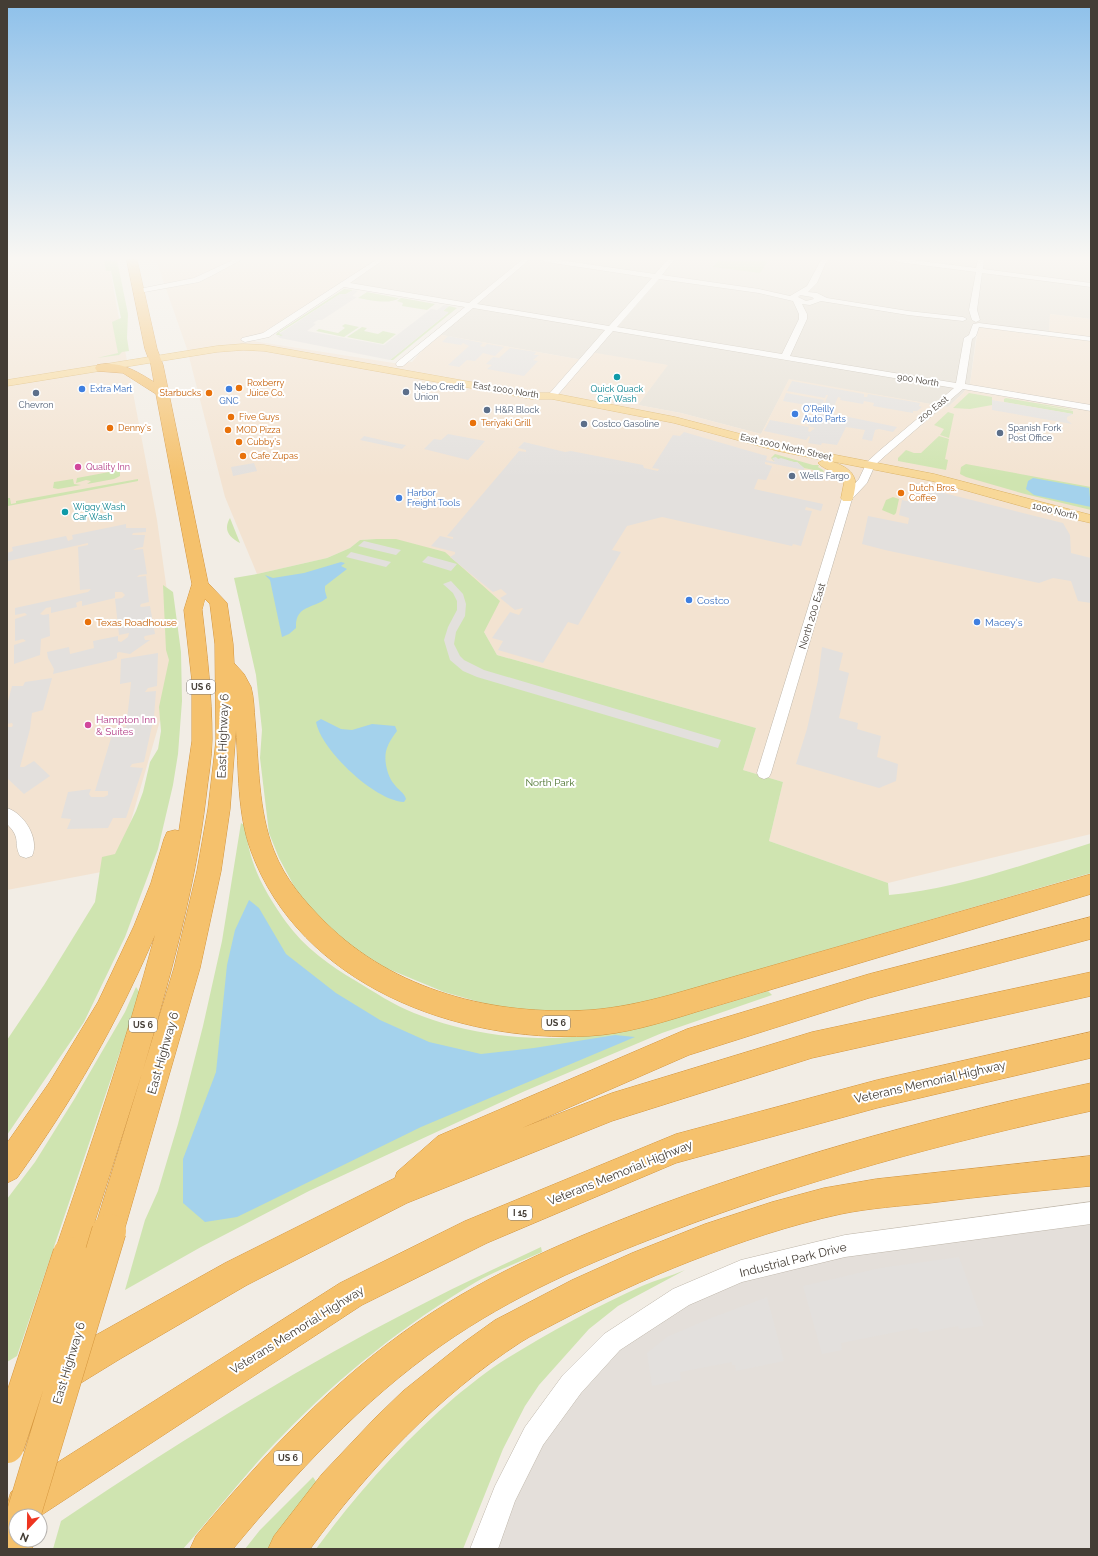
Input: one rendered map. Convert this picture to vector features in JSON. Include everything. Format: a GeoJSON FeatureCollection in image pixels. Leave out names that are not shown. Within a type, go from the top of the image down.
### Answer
{"type":"FeatureCollection","features":[{"type":"Feature","properties":{"kind":"highway","name":"East Highway 6"},"geometry":{"type":"LineString","coordinates":[[7,1446],[127,1079],[152,993],[183,867],[196,791],[202,741],[201,681],[193,610],[200,584],[157,365],[149,333]]}},
{"type":"Feature","properties":{"kind":"highway"},"geometry":{"type":"LineString","coordinates":[[101,368],[126,370],[162,392]]}},
{"type":"Feature","properties":{"kind":"highway","name":"East Highway 6"},"geometry":{"type":"LineString","coordinates":[[25,1508],[183,982],[206,884],[219,809],[225,748],[225,665],[218,603],[200,584]]}},
{"type":"Feature","properties":{"kind":"highway","name":"US 6"},"geometry":{"type":"LineString","coordinates":[[225,665],[241,684],[256,826],[267,862],[285,894],[311,926],[350,961],[396,988],[439,1005],[510,1020],[560,1023],[590,1023],[641,1015],[690,1002],[1091,884]]}},
{"type":"Feature","properties":{"kind":"highway"},"geometry":{"type":"LineString","coordinates":[[7,1168],[46,1114],[70,1075],[114,996],[146,927],[170,860],[180,820],[196,791]]}},
{"type":"Feature","properties":{"kind":"highway"},"geometry":{"type":"LineString","coordinates":[[398,1192],[448,1146],[687,1042],[870,986],[1091,928]]}},
{"type":"Feature","properties":{"kind":"highway"},"geometry":{"type":"LineString","coordinates":[[7,1410],[108,1347],[236,1274],[398,1192],[612,1107],[805,1048],[1091,984]]}},
{"type":"Feature","properties":{"kind":"highway","name":"Veterans Memorial Highway"},"geometry":{"type":"LineString","coordinates":[[7,1516],[351,1294],[476,1232],[676,1149],[877,1094],[1091,1045]]}},
{"type":"Feature","properties":{"kind":"highway","name":"US 6"},"geometry":{"type":"LineString","coordinates":[[209,1549],[280,1466],[375,1375],[440,1326],[508,1285],[606,1241],[691,1208],[775,1180],[968,1124],[1091,1097]]}},
{"type":"Feature","properties":{"kind":"highway"},"geometry":{"type":"LineString","coordinates":[[287,1549],[313,1513],[348,1473],[416,1402],[467,1361],[509,1331],[572,1296],[614,1276],[662,1255],[739,1227],[843,1199],[976,1182],[1091,1171]]}},
{"type":"Feature","properties":{"kind":"main road","name":"East 1000 North"},"geometry":{"type":"LineString","coordinates":[[154,356],[269,337],[405,369],[444,376],[458,375],[539,390],[552,396]]}},
{"type":"Feature","properties":{"kind":"main road","name":"East 1000 North"},"geometry":{"type":"LineString","coordinates":[[154,356],[249,347],[335,360],[397,367],[532,396],[552,396]]}},
{"type":"Feature","properties":{"kind":"main road"},"geometry":{"type":"LineString","coordinates":[[7,383],[101,368],[154,356]]}},
{"type":"Feature","properties":{"kind":"main road"},"geometry":{"type":"LineString","coordinates":[[7,375],[154,356]]}},
{"type":"Feature","properties":{"kind":"main road"},"geometry":{"type":"LineString","coordinates":[[7,379],[42,373],[54,368]]}},
{"type":"Feature","properties":{"kind":"main road","name":"East 1000 North Street"},"geometry":{"type":"LineString","coordinates":[[552,396],[675,420],[778,447],[934,478],[1020,502]]}},
{"type":"Feature","properties":{"kind":"main road"},"geometry":{"type":"LineString","coordinates":[[778,447],[832,466],[846,473],[850,481],[847,498]]}},
{"type":"Feature","properties":{"kind":"main road","name":"1000 North"},"geometry":{"type":"LineString","coordinates":[[1020,502],[1091,519]]}},
{"type":"Feature","properties":{"kind":"street"},"geometry":{"type":"LineString","coordinates":[[269,337],[275,333]]}},
{"type":"Feature","properties":{"kind":"street"},"geometry":{"type":"LineString","coordinates":[[397,367],[437,333]]}},
{"type":"Feature","properties":{"kind":"street"},"geometry":{"type":"LineString","coordinates":[[552,396],[608,333]]}},
{"type":"Feature","properties":{"kind":"street","name":"900 North"},"geometry":{"type":"LineString","coordinates":[[633,333],[1091,408]]}},
{"type":"Feature","properties":{"kind":"street"},"geometry":{"type":"LineString","coordinates":[[785,358],[797,333]]}},
{"type":"Feature","properties":{"kind":"street"},"geometry":{"type":"LineString","coordinates":[[960,387],[964,333]]}},
{"type":"Feature","properties":{"kind":"street"},"geometry":{"type":"LineString","coordinates":[[1046,333],[1091,339]]}},
{"type":"Feature","properties":{"kind":"street","name":"200 East"},"geometry":{"type":"LineString","coordinates":[[871,465],[928,412],[960,387]]}},
{"type":"Feature","properties":{"kind":"street","name":"North 200 East"},"geometry":{"type":"LineString","coordinates":[[764,773],[847,498],[867,474],[871,465]]}},
{"type":"Feature","properties":{"kind":"street"},"geometry":{"type":"LineString","coordinates":[[7,814],[23,830],[26,842],[26,851]]}},
{"type":"Feature","properties":{"kind":"street","name":"Industrial Park Drive"},"geometry":{"type":"LineString","coordinates":[[484,1549],[504,1495],[534,1436],[572,1384],[612,1342],[681,1297],[741,1271],[845,1246],[1091,1213]]}},
{"type":"Feature","properties":{"kind":"shaded area"},"geometry":{"type":"Polygon","coordinates":[[[7,333],[122,333],[157,520],[177,662],[117,869],[7,890],[7,333]]]}},
{"type":"Feature","properties":{"kind":"shaded area"},"geometry":{"type":"Polygon","coordinates":[[[181,333],[270,333],[266,335],[246,340],[400,364],[403,361],[412,362],[436,334],[583,360],[590,352],[668,365],[638,405],[681,413],[761,434],[789,379],[948,407],[970,384],[977,333],[1020,333],[1049,337],[1049,333],[1091,333],[1091,834],[888,883],[769,841],[783,782],[743,770],[756,728],[497,655],[484,632],[376,539],[360,540],[350,548],[327,558],[257,574],[225,497],[187,349],[181,333]]]}},
{"type":"Feature","properties":{"kind":"shaded area"},"geometry":{"type":"Polygon","coordinates":[[[281,333],[316,333],[384,345],[400,333],[424,333],[390,360],[280,338],[276,335],[283,335],[279,334],[281,333]]]}},
{"type":"Feature","properties":{"kind":"shaded area"},"geometry":{"type":"Polygon","coordinates":[[[438,333],[977,333],[970,384],[948,407],[789,380],[761,434],[681,413],[638,405],[667,365],[583,360],[436,334],[438,333]]]}},
{"type":"Feature","properties":{"kind":"shaded area"},"geometry":{"type":"Polygon","coordinates":[[[1010,333],[1049,333],[1049,337],[1010,333]]]}},
{"type":"Feature","properties":{"kind":"shaded area"},"geometry":{"type":"Polygon","coordinates":[[[448,336],[483,343],[480,346],[484,347],[487,344],[504,347],[495,356],[483,353],[475,361],[467,360],[459,367],[448,365],[469,346],[463,343],[461,345],[442,342],[448,336]]]}},
{"type":"Feature","properties":{"kind":"shaded area"},"geometry":{"type":"Polygon","coordinates":[[[510,348],[536,352],[534,355],[539,355],[533,360],[538,361],[524,376],[487,369],[492,365],[486,364],[493,357],[499,358],[510,348]]]}},
{"type":"Feature","properties":{"kind":"shaded area"},"geometry":{"type":"Polygon","coordinates":[[[792,381],[864,394],[864,397],[867,397],[868,394],[920,403],[919,406],[922,407],[917,411],[913,411],[913,413],[873,406],[874,403],[864,401],[863,404],[840,400],[841,398],[838,397],[833,409],[834,414],[897,427],[893,432],[879,429],[875,430],[872,441],[862,439],[865,430],[846,427],[837,445],[808,443],[809,436],[806,440],[764,431],[770,420],[809,427],[808,431],[810,432],[815,428],[808,426],[815,409],[823,410],[824,408],[783,401],[786,393],[824,400],[823,402],[825,403],[828,395],[826,395],[825,398],[787,391],[792,381]]]}},
{"type":"Feature","properties":{"kind":"shaded area"},"geometry":{"type":"Polygon","coordinates":[[[992,400],[1073,414],[1067,417],[1067,420],[1072,424],[992,410],[992,400]]]}},
{"type":"Feature","properties":{"kind":"shaded area"},"geometry":{"type":"Polygon","coordinates":[[[684,432],[767,456],[766,460],[775,462],[772,458],[776,457],[778,459],[781,458],[797,462],[804,468],[804,470],[765,462],[765,464],[772,466],[771,469],[766,480],[758,479],[754,489],[823,504],[821,511],[806,507],[805,510],[812,511],[801,546],[793,544],[792,546],[662,517],[627,526],[612,550],[621,552],[578,625],[568,622],[543,663],[498,650],[503,641],[492,638],[510,612],[519,615],[523,608],[515,610],[500,598],[507,594],[501,589],[493,592],[450,557],[455,554],[455,552],[431,546],[440,536],[453,539],[453,537],[447,536],[519,451],[526,452],[526,450],[518,448],[524,442],[565,452],[571,451],[643,465],[644,468],[658,471],[659,469],[652,468],[673,435],[680,436],[684,432]]]}},
{"type":"Feature","properties":{"kind":"shaded area"},"geometry":{"type":"Polygon","coordinates":[[[448,434],[485,441],[468,460],[424,449],[434,439],[441,440],[448,434]]]}},
{"type":"Feature","properties":{"kind":"shaded area"},"geometry":{"type":"Polygon","coordinates":[[[364,436],[406,445],[402,449],[360,440],[364,436]]]}},
{"type":"Feature","properties":{"kind":"shaded area"},"geometry":{"type":"Polygon","coordinates":[[[254,463],[257,471],[233,476],[231,467],[254,463]]]}},
{"type":"Feature","properties":{"kind":"shaded area"},"geometry":{"type":"Polygon","coordinates":[[[917,483],[937,488],[936,491],[1063,523],[1070,535],[1071,553],[1091,558],[1091,603],[1078,601],[1071,581],[1053,578],[1039,583],[862,544],[868,516],[908,524],[909,518],[899,515],[902,500],[913,502],[917,483]]]}},
{"type":"Feature","properties":{"kind":"shaded area"},"geometry":{"type":"Polygon","coordinates":[[[126,524],[126,528],[146,528],[146,532],[133,533],[132,535],[145,535],[143,547],[133,550],[143,549],[147,574],[139,575],[137,577],[146,576],[149,602],[141,604],[140,606],[150,606],[155,634],[145,636],[145,640],[150,640],[130,654],[119,652],[117,653],[117,658],[113,660],[53,674],[54,669],[48,658],[47,652],[69,647],[70,654],[94,648],[93,641],[118,636],[118,641],[121,642],[128,637],[129,633],[119,635],[115,599],[122,598],[125,595],[122,592],[115,592],[115,598],[82,606],[82,601],[80,601],[76,603],[77,607],[51,613],[51,607],[46,608],[40,614],[49,614],[50,636],[41,639],[40,655],[14,664],[14,645],[26,641],[23,639],[15,641],[15,619],[27,615],[25,613],[15,615],[15,608],[88,592],[91,589],[80,590],[78,547],[88,545],[88,543],[8,561],[7,553],[13,551],[12,547],[66,536],[68,541],[73,539],[72,535],[126,524]]]}},
{"type":"Feature","properties":{"kind":"shaded area"},"geometry":{"type":"Polygon","coordinates":[[[364,541],[401,550],[396,555],[358,546],[364,541]]]}},
{"type":"Feature","properties":{"kind":"shaded area"},"geometry":{"type":"Polygon","coordinates":[[[351,552],[391,562],[386,567],[346,557],[351,552]]]}},
{"type":"Feature","properties":{"kind":"shaded area"},"geometry":{"type":"Polygon","coordinates":[[[428,556],[457,564],[451,571],[422,562],[428,556]]]}},
{"type":"Feature","properties":{"kind":"shaded area"},"geometry":{"type":"Polygon","coordinates":[[[451,581],[463,594],[466,604],[465,616],[456,632],[454,644],[460,656],[464,660],[484,670],[721,740],[718,748],[477,677],[463,671],[450,660],[444,640],[448,627],[457,610],[457,601],[453,593],[443,584],[451,581]]]}},
{"type":"Feature","properties":{"kind":"shaded area"},"geometry":{"type":"Polygon","coordinates":[[[822,647],[843,653],[839,670],[849,673],[839,718],[858,723],[857,729],[881,736],[877,757],[898,764],[896,781],[879,788],[796,764],[807,729],[818,680],[822,647]]]}},
{"type":"Feature","properties":{"kind":"shaded area"},"geometry":{"type":"Polygon","coordinates":[[[158,653],[157,686],[148,688],[145,692],[156,691],[154,717],[142,720],[142,723],[153,721],[144,762],[132,764],[130,767],[143,768],[126,818],[113,818],[108,828],[67,829],[71,819],[61,818],[68,792],[91,789],[89,794],[91,797],[104,797],[108,795],[108,791],[95,791],[114,728],[126,727],[131,682],[120,684],[121,659],[158,653]]]}},
{"type":"Feature","properties":{"kind":"shaded area"},"geometry":{"type":"Polygon","coordinates":[[[52,678],[43,710],[32,713],[30,729],[20,767],[24,767],[34,761],[50,776],[24,794],[7,778],[7,727],[12,727],[13,725],[12,723],[7,724],[7,705],[12,686],[23,686],[25,682],[52,678]]]}},
{"type":"Feature","properties":{"kind":"shaded area"},"geometry":{"type":"Polygon","coordinates":[[[1091,1219],[1091,1549],[477,1549],[572,1384],[636,1325],[741,1271],[1091,1219]]]}},
{"type":"Feature","properties":{"kind":"shaded area"},"geometry":{"type":"Polygon","coordinates":[[[959,1257],[984,1326],[959,1329],[958,1326],[920,1333],[917,1328],[841,1343],[842,1350],[822,1354],[803,1286],[880,1268],[959,1257]]]}},
{"type":"Feature","properties":{"kind":"shaded area"},"geometry":{"type":"Polygon","coordinates":[[[767,1297],[784,1361],[736,1371],[735,1365],[732,1365],[732,1362],[680,1372],[681,1380],[652,1386],[647,1353],[667,1337],[711,1318],[767,1297]]]}},
{"type":"Feature","properties":{"kind":"green space"},"geometry":{"type":"Polygon","coordinates":[[[114,333],[127,333],[129,351],[122,352],[119,355],[97,358],[118,353],[114,333]]]}},
{"type":"Feature","properties":{"kind":"green space"},"geometry":{"type":"Polygon","coordinates":[[[277,333],[284,335],[281,337],[276,335],[277,333]]]}},
{"type":"Feature","properties":{"kind":"green space"},"geometry":{"type":"Polygon","coordinates":[[[324,333],[336,333],[351,333],[344,337],[324,333]]]}},
{"type":"Feature","properties":{"kind":"green space"},"geometry":{"type":"Polygon","coordinates":[[[354,333],[396,334],[383,344],[347,337],[354,333]]]}},
{"type":"Feature","properties":{"kind":"green space"},"geometry":{"type":"Polygon","coordinates":[[[424,333],[427,333],[393,360],[390,360],[424,333]]]}},
{"type":"Feature","properties":{"kind":"green space"},"geometry":{"type":"Polygon","coordinates":[[[969,393],[992,397],[992,405],[970,409],[953,408],[969,393]]]}},
{"type":"Feature","properties":{"kind":"green space"},"geometry":{"type":"Polygon","coordinates":[[[1006,398],[1071,409],[1073,410],[1033,404],[1073,411],[1073,414],[1004,402],[1004,399],[1006,398]]]}},
{"type":"Feature","properties":{"kind":"green space"},"geometry":{"type":"Polygon","coordinates":[[[948,412],[954,414],[949,438],[940,435],[944,429],[934,425],[948,412]]]}},
{"type":"Feature","properties":{"kind":"green space"},"geometry":{"type":"Polygon","coordinates":[[[939,436],[949,439],[945,459],[948,460],[946,470],[898,461],[898,458],[906,450],[914,453],[921,453],[939,436]]]}},
{"type":"Feature","properties":{"kind":"green space"},"geometry":{"type":"Polygon","coordinates":[[[775,454],[813,465],[819,465],[818,467],[824,472],[804,468],[797,462],[773,458],[776,461],[774,461],[771,458],[775,454]]]}},
{"type":"Feature","properties":{"kind":"green space"},"geometry":{"type":"Polygon","coordinates":[[[966,464],[1091,487],[1091,510],[1025,494],[966,477],[960,474],[961,467],[966,464]]]}},
{"type":"Feature","properties":{"kind":"green space"},"geometry":{"type":"Polygon","coordinates":[[[120,470],[120,476],[114,479],[87,484],[91,481],[86,480],[76,483],[77,478],[120,470]]]}},
{"type":"Feature","properties":{"kind":"green space"},"geometry":{"type":"Polygon","coordinates":[[[73,479],[74,484],[81,485],[58,489],[53,488],[54,482],[73,479]]]}},
{"type":"Feature","properties":{"kind":"green space"},"geometry":{"type":"Polygon","coordinates":[[[138,479],[138,481],[8,506],[7,504],[7,498],[10,498],[11,504],[16,503],[16,501],[138,479]]]}},
{"type":"Feature","properties":{"kind":"green space"},"geometry":{"type":"Polygon","coordinates":[[[893,497],[899,499],[896,513],[894,515],[882,510],[886,500],[893,497]]]}},
{"type":"Feature","properties":{"kind":"green space"},"geometry":{"type":"Polygon","coordinates":[[[230,518],[240,543],[228,533],[227,526],[230,518]]]}},
{"type":"Feature","properties":{"kind":"green space","name":"North Park"},"geometry":{"type":"Polygon","coordinates":[[[396,539],[445,552],[500,601],[484,632],[497,655],[756,728],[743,770],[783,782],[769,841],[888,883],[889,895],[915,892],[991,875],[1091,843],[1091,873],[633,1006],[590,1012],[541,1011],[497,1007],[444,992],[386,968],[346,943],[312,910],[295,888],[279,858],[269,833],[260,758],[262,730],[256,675],[234,578],[327,558],[350,548],[360,540],[396,539]]]}},
{"type":"Feature","properties":{"kind":"green space"},"geometry":{"type":"Polygon","coordinates":[[[163,585],[173,592],[181,652],[182,701],[178,754],[173,785],[158,849],[125,937],[84,1022],[7,1135],[7,1040],[44,985],[95,902],[102,857],[115,854],[136,811],[143,792],[150,762],[158,749],[161,731],[159,707],[169,660],[166,650],[163,585]]]}},
{"type":"Feature","properties":{"kind":"green space"},"geometry":{"type":"Polygon","coordinates":[[[241,823],[244,825],[252,860],[272,902],[293,931],[309,948],[346,975],[384,998],[414,1013],[448,1025],[484,1033],[519,1037],[556,1038],[583,1036],[663,1021],[768,991],[772,995],[662,1033],[525,1091],[309,1191],[201,1247],[125,1290],[145,1220],[158,1191],[178,1124],[203,1026],[222,941],[241,823]]]}},
{"type":"Feature","properties":{"kind":"green space"},"geometry":{"type":"Polygon","coordinates":[[[136,987],[140,993],[17,1356],[7,1362],[7,1199],[35,1162],[75,1098],[125,1012],[136,987]]]}},
{"type":"Feature","properties":{"kind":"green space"},"geometry":{"type":"Polygon","coordinates":[[[541,1247],[542,1252],[476,1282],[424,1315],[350,1372],[305,1413],[270,1449],[183,1549],[53,1549],[61,1521],[190,1437],[278,1383],[368,1333],[445,1293],[541,1247]]]}},
{"type":"Feature","properties":{"kind":"green space"},"geometry":{"type":"Polygon","coordinates":[[[685,1270],[618,1306],[589,1329],[539,1385],[525,1406],[503,1449],[463,1549],[316,1549],[364,1488],[399,1450],[436,1414],[480,1377],[522,1349],[590,1311],[642,1286],[685,1270]]]}},
{"type":"Feature","properties":{"kind":"green space"},"geometry":{"type":"Polygon","coordinates":[[[313,1477],[320,1488],[272,1549],[245,1549],[260,1530],[313,1477]]]}},
{"type":"Feature","properties":{"kind":"water"},"geometry":{"type":"Polygon","coordinates":[[[1033,478],[1089,488],[1091,507],[1034,495],[1026,489],[1028,481],[1033,478]]]}},
{"type":"Feature","properties":{"kind":"water"},"geometry":{"type":"Polygon","coordinates":[[[341,562],[345,563],[341,566],[347,569],[325,586],[327,598],[322,602],[302,611],[298,615],[296,628],[289,634],[282,637],[270,580],[265,575],[273,578],[304,573],[341,562]]]}},
{"type":"Feature","properties":{"kind":"water"},"geometry":{"type":"Polygon","coordinates":[[[321,719],[341,729],[352,730],[372,724],[395,726],[397,731],[391,739],[385,757],[388,772],[392,781],[405,797],[406,799],[404,802],[392,799],[379,793],[365,784],[338,759],[320,733],[316,722],[321,719]]]}},
{"type":"Feature","properties":{"kind":"water"},"geometry":{"type":"Polygon","coordinates":[[[249,900],[259,908],[286,954],[336,993],[380,1020],[429,1042],[481,1054],[534,1048],[615,1035],[635,1037],[421,1127],[237,1217],[205,1222],[183,1203],[183,1159],[216,1072],[227,965],[235,930],[249,900]]]}},
{"type":"Feature","properties":{"kind":"place","name":"Quick Quack Car Wash"},"geometry":{"type":"Point","coordinates":[617,377]}},
{"type":"Feature","properties":{"kind":"place","name":"Roxberry Juice Co."},"geometry":{"type":"Point","coordinates":[239,388]}},
{"type":"Feature","properties":{"kind":"place","name":"Extra Mart"},"geometry":{"type":"Point","coordinates":[82,389]}},
{"type":"Feature","properties":{"kind":"place","name":"GNC"},"geometry":{"type":"Point","coordinates":[229,389]}},
{"type":"Feature","properties":{"kind":"place","name":"Nebo Credit Union"},"geometry":{"type":"Point","coordinates":[406,392]}},
{"type":"Feature","properties":{"kind":"place","name":"Chevron"},"geometry":{"type":"Point","coordinates":[36,393]}},
{"type":"Feature","properties":{"kind":"place","name":"Starbucks"},"geometry":{"type":"Point","coordinates":[209,393]}},
{"type":"Feature","properties":{"kind":"place","name":"H&R Block"},"geometry":{"type":"Point","coordinates":[487,410]}},
{"type":"Feature","properties":{"kind":"place","name":"O'Reilly Auto Parts"},"geometry":{"type":"Point","coordinates":[795,414]}},
{"type":"Feature","properties":{"kind":"place","name":"Five Guys"},"geometry":{"type":"Point","coordinates":[231,417]}},
{"type":"Feature","properties":{"kind":"place","name":"Teriyaki Grill"},"geometry":{"type":"Point","coordinates":[473,423]}},
{"type":"Feature","properties":{"kind":"place","name":"Costco Gasoline"},"geometry":{"type":"Point","coordinates":[584,424]}},
{"type":"Feature","properties":{"kind":"place","name":"Denny's"},"geometry":{"type":"Point","coordinates":[110,428]}},
{"type":"Feature","properties":{"kind":"place","name":"MOD Pizza"},"geometry":{"type":"Point","coordinates":[228,430]}},
{"type":"Feature","properties":{"kind":"place","name":"Spanish Fork Post Office"},"geometry":{"type":"Point","coordinates":[1000,433]}},
{"type":"Feature","properties":{"kind":"place","name":"Cubby's"},"geometry":{"type":"Point","coordinates":[239,442]}},
{"type":"Feature","properties":{"kind":"place","name":"Cafe Zupas"},"geometry":{"type":"Point","coordinates":[243,456]}},
{"type":"Feature","properties":{"kind":"place","name":"Quality Inn"},"geometry":{"type":"Point","coordinates":[78,467]}},
{"type":"Feature","properties":{"kind":"place","name":"Wells Fargo"},"geometry":{"type":"Point","coordinates":[792,476]}},
{"type":"Feature","properties":{"kind":"place","name":"Dutch Bros. Coffee"},"geometry":{"type":"Point","coordinates":[901,493]}},
{"type":"Feature","properties":{"kind":"place","name":"Harbor Freight Tools"},"geometry":{"type":"Point","coordinates":[399,498]}},
{"type":"Feature","properties":{"kind":"place","name":"Wiggy Wash Car Wash"},"geometry":{"type":"Point","coordinates":[65,512]}},
{"type":"Feature","properties":{"kind":"place","name":"Costco"},"geometry":{"type":"Point","coordinates":[689,600]}},
{"type":"Feature","properties":{"kind":"place","name":"Texas Roadhouse"},"geometry":{"type":"Point","coordinates":[88,622]}},
{"type":"Feature","properties":{"kind":"place","name":"Macey's"},"geometry":{"type":"Point","coordinates":[977,622]}},
{"type":"Feature","properties":{"kind":"place","name":"Hampton Inn & Suites"},"geometry":{"type":"Point","coordinates":[88,725]}}]}
